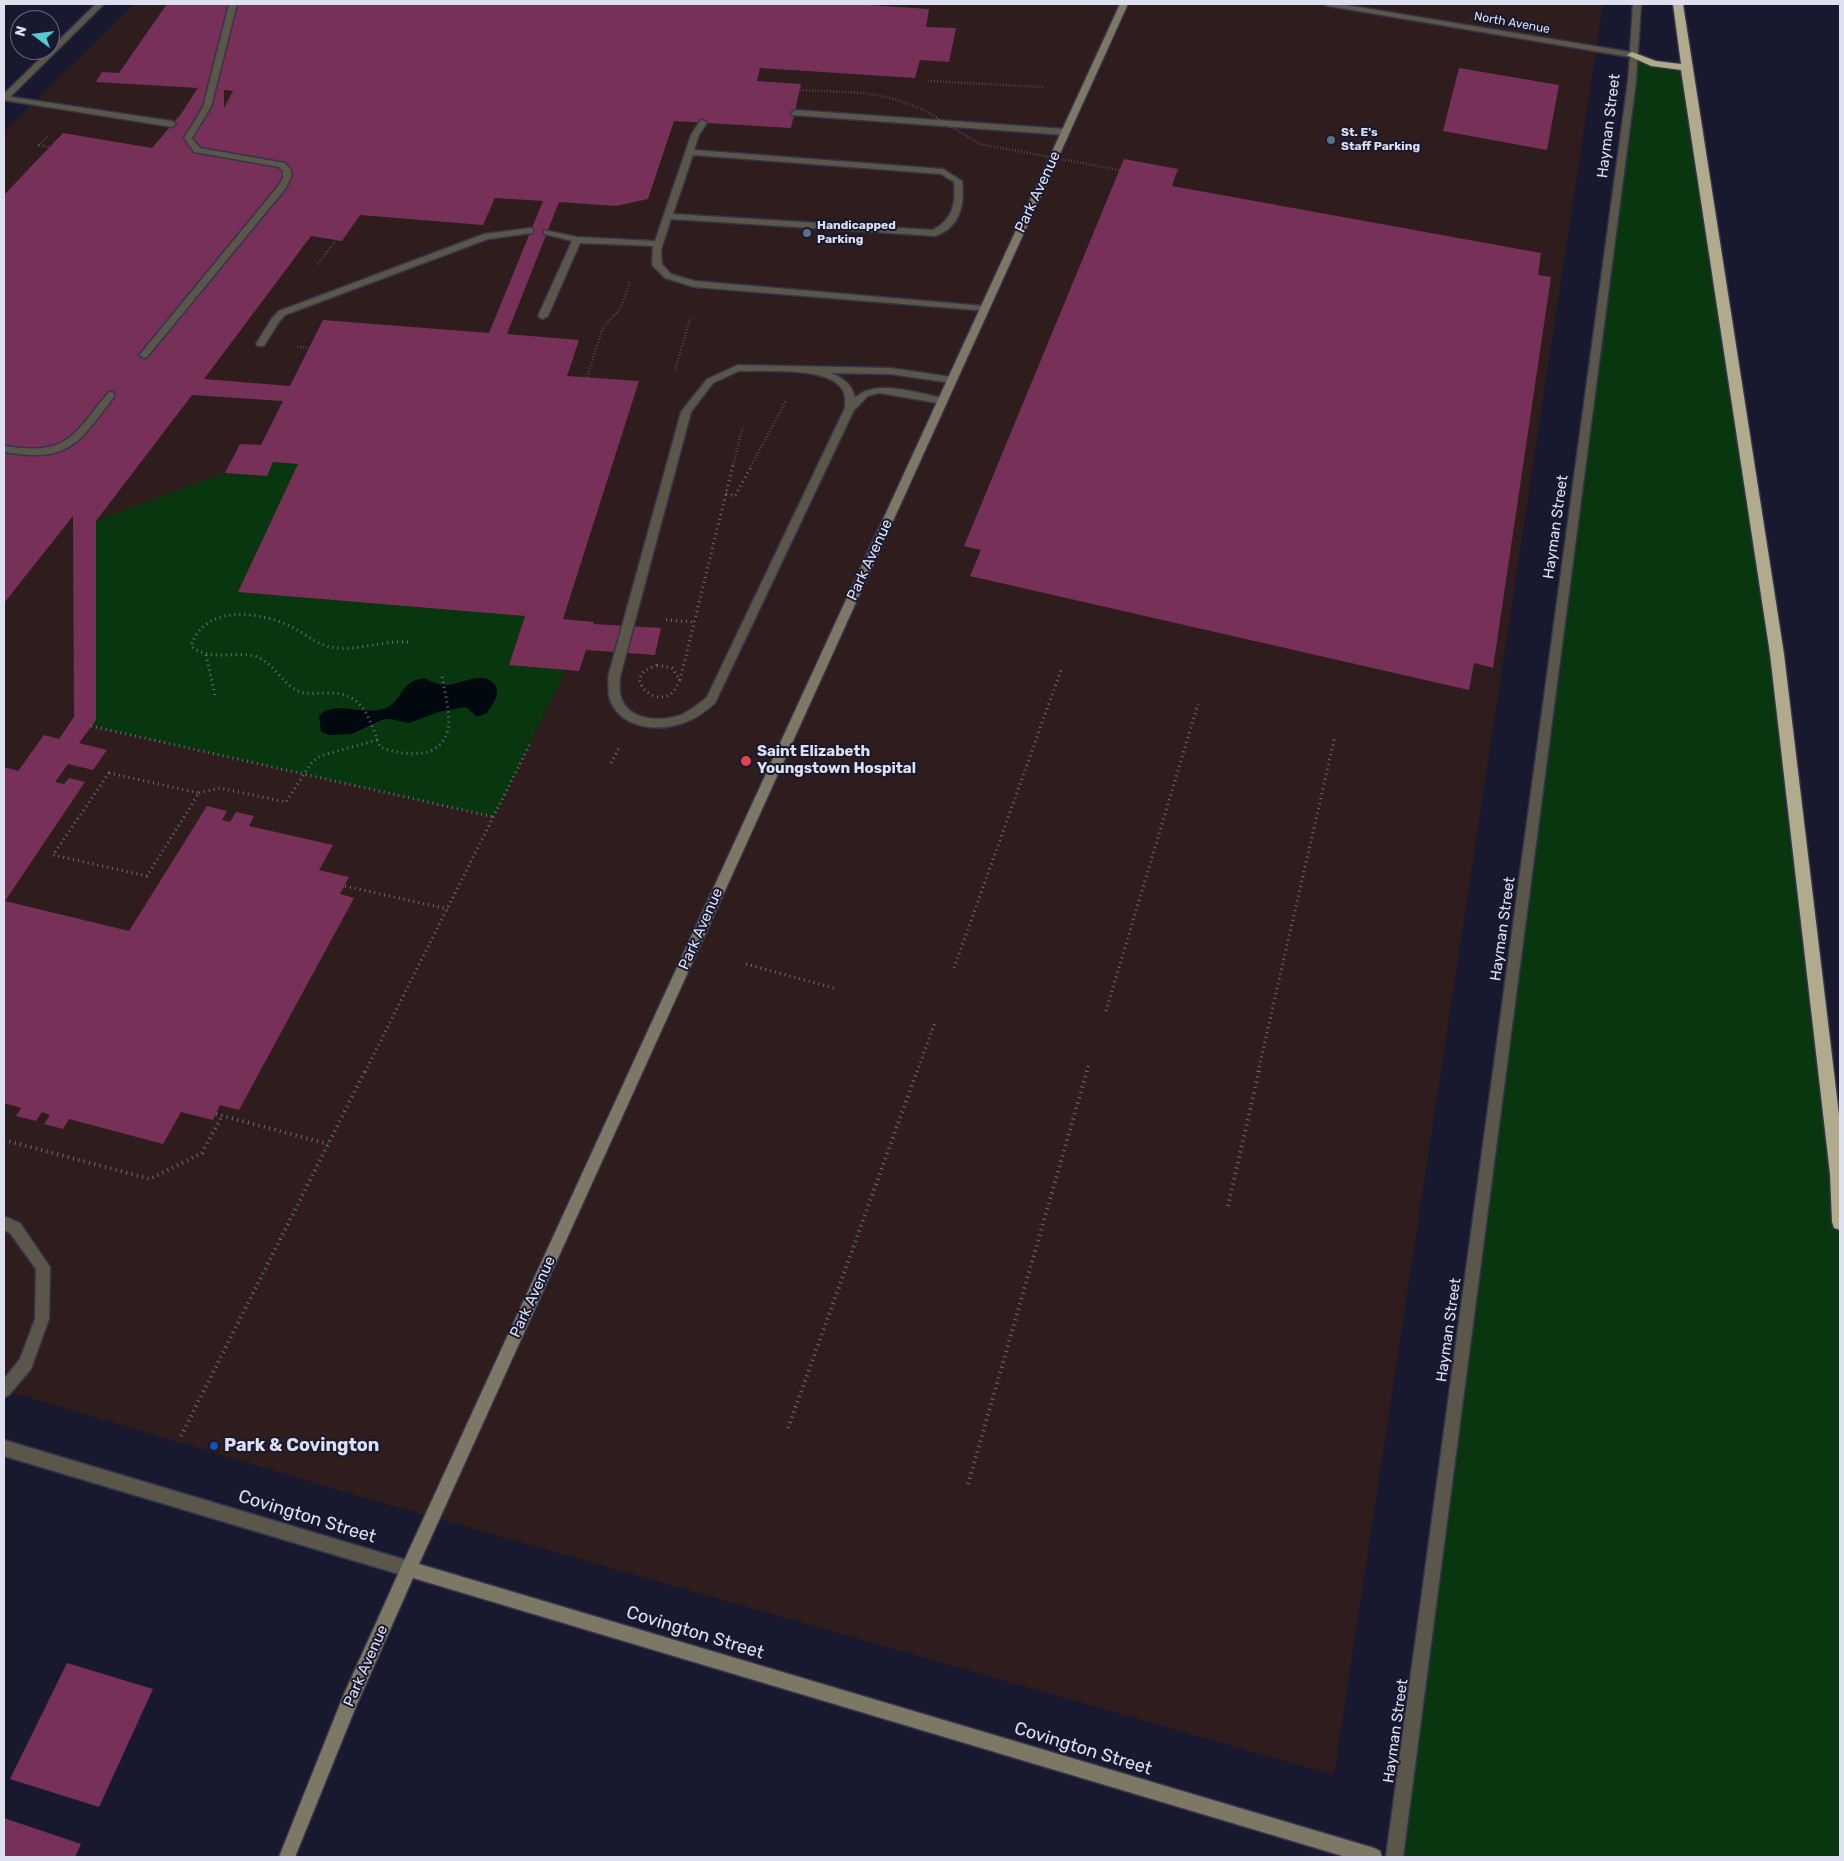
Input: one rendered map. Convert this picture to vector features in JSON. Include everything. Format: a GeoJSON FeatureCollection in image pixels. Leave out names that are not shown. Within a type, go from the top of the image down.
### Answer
{"type":"FeatureCollection","features":[{"type":"Feature","properties":{"kind":"highway"},"geometry":{"type":"LineString","coordinates":[[1678,4],[1686,68],[1777,654],[1838,1173]]}},
{"type":"Feature","properties":{"kind":"highway"},"geometry":{"type":"LineString","coordinates":[[1632,55],[1654,64],[1686,68]]}},
{"type":"Feature","properties":{"kind":"highway"},"geometry":{"type":"LineString","coordinates":[[1840,1099],[1838,1173],[1840,1222]]}},
{"type":"Feature","properties":{"kind":"street"},"geometry":{"type":"LineString","coordinates":[[4,98],[100,4]]}},
{"type":"Feature","properties":{"kind":"street"},"geometry":{"type":"LineString","coordinates":[[144,355],[283,186],[287,177],[287,170],[275,162],[197,150],[188,138],[207,107],[233,4]]}},
{"type":"Feature","properties":{"kind":"street","name":"Park Avenue"},"geometry":{"type":"LineString","coordinates":[[287,1857],[350,1700],[409,1569],[1124,4]]}},
{"type":"Feature","properties":{"kind":"street","name":"North Avenue"},"geometry":{"type":"LineString","coordinates":[[1328,4],[1632,55]]}},
{"type":"Feature","properties":{"kind":"street","name":"Hayman Street"},"geometry":{"type":"LineString","coordinates":[[1395,1857],[1632,81],[1632,55],[1637,4]]}},
{"type":"Feature","properties":{"kind":"street"},"geometry":{"type":"LineString","coordinates":[[4,98],[172,124]]}},
{"type":"Feature","properties":{"kind":"street"},"geometry":{"type":"LineString","coordinates":[[794,113],[1066,132]]}},
{"type":"Feature","properties":{"kind":"street"},"geometry":{"type":"LineString","coordinates":[[703,123],[695,135],[656,250],[657,265],[668,276],[694,284],[984,309]]}},
{"type":"Feature","properties":{"kind":"street"},"geometry":{"type":"LineString","coordinates":[[669,216],[935,233],[947,227],[954,219],[960,196],[958,181],[943,172],[690,152]]}},
{"type":"Feature","properties":{"kind":"street"},"geometry":{"type":"LineString","coordinates":[[261,344],[275,320],[282,313],[487,236],[520,230],[530,231]]}},
{"type":"Feature","properties":{"kind":"street"},"geometry":{"type":"LineString","coordinates":[[547,232],[577,240],[659,244]]}},
{"type":"Feature","properties":{"kind":"street"},"geometry":{"type":"LineString","coordinates":[[543,316],[577,240]]}},
{"type":"Feature","properties":{"kind":"street"},"geometry":{"type":"LineString","coordinates":[[943,401],[878,390],[865,393],[850,408],[711,700],[704,709],[682,721],[656,724],[631,717],[621,709],[615,700],[612,689],[614,677],[686,412],[694,398],[710,381],[738,368],[890,371],[952,380]]}},
{"type":"Feature","properties":{"kind":"street"},"geometry":{"type":"LineString","coordinates":[[809,369],[831,376],[845,385],[851,395],[850,408]]}},
{"type":"Feature","properties":{"kind":"street"},"geometry":{"type":"LineString","coordinates":[[4,449],[33,455],[51,453],[69,446],[111,395]]}},
{"type":"Feature","properties":{"kind":"street"},"geometry":{"type":"LineString","coordinates":[[4,1223],[15,1228],[43,1267],[42,1319],[26,1364],[4,1390]]}},
{"type":"Feature","properties":{"kind":"street","name":"Covington Street"},"geometry":{"type":"LineString","coordinates":[[4,1448],[1374,1857]]}},
{"type":"Feature","properties":{"kind":"path"},"geometry":{"type":"LineString","coordinates":[[928,81],[1043,87]]}},
{"type":"Feature","properties":{"kind":"path"},"geometry":{"type":"LineString","coordinates":[[800,90],[864,94],[902,101],[924,110],[965,138],[980,144],[1119,170]]}},
{"type":"Feature","properties":{"kind":"path"},"geometry":{"type":"LineString","coordinates":[[587,377],[603,327],[621,308],[630,280]]}},
{"type":"Feature","properties":{"kind":"path"},"geometry":{"type":"LineString","coordinates":[[726,494],[735,496],[787,401]]}},
{"type":"Feature","properties":{"kind":"path"},"geometry":{"type":"LineString","coordinates":[[680,680],[676,670],[671,667],[657,665],[645,670],[639,680],[639,685],[645,694],[657,697],[670,694],[676,690],[680,680],[743,426]]}},
{"type":"Feature","properties":{"kind":"path"},"geometry":{"type":"LineString","coordinates":[[408,642],[398,640],[364,648],[332,647],[313,641],[285,624],[261,616],[239,615],[220,617],[203,623],[193,634],[191,646],[198,653],[206,655],[235,654],[260,658],[278,671],[283,680],[294,689],[309,695],[334,692],[357,698],[363,706],[380,747],[394,753],[410,755],[424,753],[438,746],[446,738],[449,727],[442,675]]}},
{"type":"Feature","properties":{"kind":"path"},"geometry":{"type":"LineString","coordinates":[[206,655],[215,695]]}},
{"type":"Feature","properties":{"kind":"path"},"geometry":{"type":"LineString","coordinates":[[954,968],[1061,670]]}},
{"type":"Feature","properties":{"kind":"path"},"geometry":{"type":"LineString","coordinates":[[1106,1011],[1198,704]]}},
{"type":"Feature","properties":{"kind":"path"},"geometry":{"type":"LineString","coordinates":[[91,726],[494,817]]}},
{"type":"Feature","properties":{"kind":"path"},"geometry":{"type":"LineString","coordinates":[[1228,1206],[1335,736]]}},
{"type":"Feature","properties":{"kind":"path"},"geometry":{"type":"LineString","coordinates":[[199,792],[148,876],[53,855],[109,773],[199,792],[220,788],[286,802],[303,774],[312,762],[320,756],[377,740]]}},
{"type":"Feature","properties":{"kind":"path"},"geometry":{"type":"LineString","coordinates":[[181,1436],[530,744]]}},
{"type":"Feature","properties":{"kind":"path"},"geometry":{"type":"LineString","coordinates":[[345,886],[448,909]]}},
{"type":"Feature","properties":{"kind":"path"},"geometry":{"type":"LineString","coordinates":[[746,964],[834,988]]}},
{"type":"Feature","properties":{"kind":"path"},"geometry":{"type":"LineString","coordinates":[[788,1428],[935,1022]]}},
{"type":"Feature","properties":{"kind":"path"},"geometry":{"type":"LineString","coordinates":[[968,1484],[1089,1064]]}},
{"type":"Feature","properties":{"kind":"path"},"geometry":{"type":"LineString","coordinates":[[216,1114],[328,1144]]}},
{"type":"Feature","properties":{"kind":"path"},"geometry":{"type":"LineString","coordinates":[[4,1140],[150,1178],[202,1153],[222,1116]]}},
{"type":"Feature","properties":{"kind":"shaded area","name":"Saint Elizabeth Youngstown Hospital"},"geometry":{"type":"Polygon","coordinates":[[[134,4],[1603,4],[1334,1775],[359,1496],[4,1390],[4,132],[134,4]]]}},
{"type":"Feature","properties":{"kind":"shaded area"},"geometry":{"type":"Polygon","coordinates":[[[424,678],[447,685],[472,679],[485,679],[495,685],[497,692],[487,713],[477,717],[466,707],[438,712],[409,723],[390,719],[381,720],[352,734],[329,735],[321,732],[319,715],[327,711],[343,708],[371,711],[388,707],[410,683],[424,678]]]}},
{"type":"Feature","properties":{"kind":"green space"},"geometry":{"type":"Polygon","coordinates":[[[1632,55],[1654,64],[1686,68],[1777,654],[1838,1173],[1840,1222],[1840,1857],[1395,1857],[1632,81],[1632,55]]]}},
{"type":"Feature","properties":{"kind":"green space"},"geometry":{"type":"Polygon","coordinates":[[[273,462],[298,464],[238,592],[525,616],[509,665],[566,670],[494,817],[91,726],[96,720],[96,521],[225,473],[267,476],[273,462]]]}},
{"type":"Feature","properties":{"kind":"building"},"geometry":{"type":"Polygon","coordinates":[[[167,4],[855,4],[929,9],[926,27],[956,28],[949,62],[920,60],[915,78],[760,68],[757,81],[801,84],[791,128],[674,121],[648,199],[616,206],[559,202],[507,334],[579,340],[567,376],[639,381],[563,619],[594,622],[593,624],[661,628],[655,655],[586,650],[579,671],[509,665],[525,616],[238,592],[298,464],[273,462],[267,476],[225,473],[240,444],[261,445],[283,401],[192,395],[96,521],[96,720],[79,743],[107,750],[93,770],[68,764],[55,782],[64,784],[69,778],[85,782],[5,901],[129,931],[207,806],[227,811],[222,820],[230,822],[236,812],[254,816],[249,826],[333,845],[319,870],[349,877],[340,894],[354,898],[239,1110],[220,1105],[213,1120],[181,1112],[163,1144],[69,1119],[63,1129],[44,1124],[50,1115],[42,1112],[36,1121],[16,1116],[21,1108],[4,1103],[4,767],[18,771],[44,735],[59,739],[74,717],[73,516],[4,603],[4,195],[63,133],[152,148],[181,114],[198,88],[96,82],[102,72],[119,73],[167,4]],[[224,90],[224,108],[233,91],[224,90]],[[495,198],[483,225],[360,215],[342,241],[311,236],[204,379],[290,386],[323,320],[489,333],[543,201],[495,198]]]}},
{"type":"Feature","properties":{"kind":"building"},"geometry":{"type":"Polygon","coordinates":[[[1459,68],[1559,85],[1547,150],[1443,131],[1459,68]]]}},
{"type":"Feature","properties":{"kind":"building"},"geometry":{"type":"Polygon","coordinates":[[[1124,159],[1178,169],[1172,186],[1541,253],[1538,275],[1551,277],[1493,668],[1474,663],[1469,690],[970,576],[981,550],[964,546],[1124,159]]]}},
{"type":"Feature","properties":{"kind":"building"},"geometry":{"type":"Polygon","coordinates":[[[67,1663],[153,1689],[99,1807],[10,1779],[67,1663]]]}},
{"type":"Feature","properties":{"kind":"building"},"geometry":{"type":"Polygon","coordinates":[[[4,1818],[81,1844],[75,1857],[4,1857],[4,1818]]]}},
{"type":"Feature","properties":{"kind":"place","name":"St. E's Staff Parking"},"geometry":{"type":"Point","coordinates":[1331,140]}},
{"type":"Feature","properties":{"kind":"place","name":"Handicapped Parking"},"geometry":{"type":"Point","coordinates":[807,233]}},
{"type":"Feature","properties":{"kind":"place","name":"Saint Elizabeth Youngstown Hospital"},"geometry":{"type":"Point","coordinates":[746,761]}},
{"type":"Feature","properties":{"kind":"place","name":"Park & Covington"},"geometry":{"type":"Point","coordinates":[214,1446]}}]}
